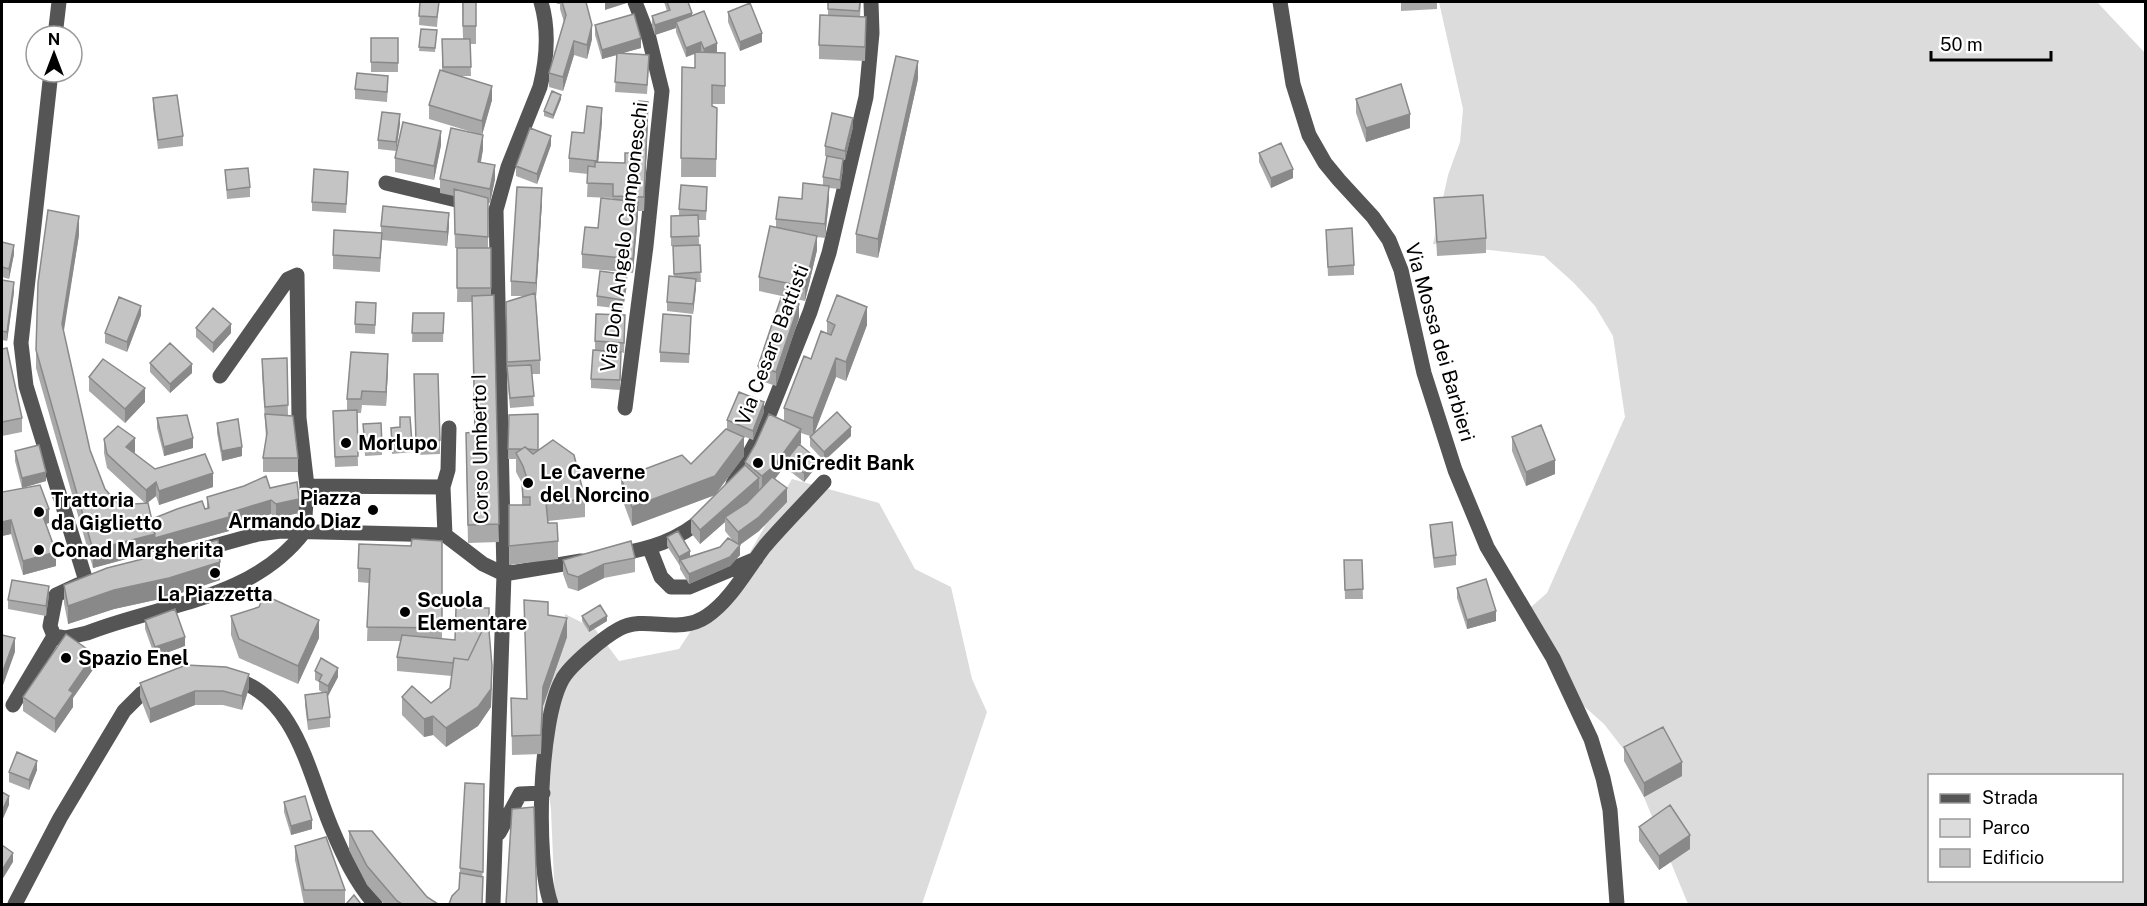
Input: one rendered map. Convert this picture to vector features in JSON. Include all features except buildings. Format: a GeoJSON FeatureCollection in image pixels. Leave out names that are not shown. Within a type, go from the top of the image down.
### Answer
{"type":"FeatureCollection","features":[{"type":"Feature","properties":{"kind":"street"},"geometry":{"type":"LineString","coordinates":[[56,24],[59,2]]}},
{"type":"Feature","properties":{"kind":"street","name":"Corso Umberto I"},"geometry":{"type":"LineString","coordinates":[[493,904],[504,574],[496,210],[508,167],[544,74],[547,42],[541,2]]}},
{"type":"Feature","properties":{"kind":"street","name":"Via Don Angelo Camponeschi"},"geometry":{"type":"LineString","coordinates":[[626,408],[662,91],[649,38],[634,2]]}},
{"type":"Feature","properties":{"kind":"street","name":"Via Cesare Battisti"},"geometry":{"type":"LineString","coordinates":[[504,574],[650,549],[685,532],[721,501],[749,458],[764,427],[820,283],[866,97],[872,33],[871,2]]}},
{"type":"Feature","properties":{"kind":"street","name":"Via Mossa dei Barbieri"},"geometry":{"type":"LineString","coordinates":[[1280,2],[1293,84],[1309,135],[1325,163],[1373,217],[1389,240],[1401,270],[1424,374],[1459,480],[1487,547],[1553,658],[1591,739],[1610,810],[1617,904]]}},
{"type":"Feature","properties":{"kind":"street"},"geometry":{"type":"LineString","coordinates":[[50,84],[21,353],[26,386],[92,579],[56,595],[50,626],[54,636]]}},
{"type":"Feature","properties":{"kind":"street"},"geometry":{"type":"LineString","coordinates":[[386,183],[496,210]]}},
{"type":"Feature","properties":{"kind":"street"},"geometry":{"type":"LineString","coordinates":[[54,636],[75,636],[224,590],[274,564],[304,532],[307,486],[299,418],[297,275],[288,279],[220,376]]}},
{"type":"Feature","properties":{"kind":"street"},"geometry":{"type":"LineString","coordinates":[[445,536],[443,487],[448,470],[449,428]]}},
{"type":"Feature","properties":{"kind":"street"},"geometry":{"type":"LineString","coordinates":[[551,904],[542,869],[543,793],[551,709],[561,681],[571,667],[615,631],[635,624],[678,626],[693,623],[719,606],[756,559],[824,482]]}},
{"type":"Feature","properties":{"kind":"street"},"geometry":{"type":"LineString","coordinates":[[307,486],[443,487]]}},
{"type":"Feature","properties":{"kind":"street"},"geometry":{"type":"LineString","coordinates":[[189,553],[258,534],[281,531],[445,536],[483,564],[504,574]]}},
{"type":"Feature","properties":{"kind":"street"},"geometry":{"type":"LineString","coordinates":[[650,549],[661,577],[671,587],[689,587],[756,559]]}},
{"type":"Feature","properties":{"kind":"street"},"geometry":{"type":"LineString","coordinates":[[13,705],[54,636]]}},
{"type":"Feature","properties":{"kind":"street"},"geometry":{"type":"LineString","coordinates":[[215,674],[239,680],[254,687],[265,694],[280,710],[300,745],[339,844],[372,904]]}},
{"type":"Feature","properties":{"kind":"street"},"geometry":{"type":"LineString","coordinates":[[15,904],[60,818],[124,711],[141,694],[169,679]]}},
{"type":"Feature","properties":{"kind":"street"},"geometry":{"type":"LineString","coordinates":[[495,841],[519,794],[543,793]]}},
{"type":"Feature","properties":{"kind":"street"},"geometry":{"type":"LineString","coordinates":[[339,844],[358,844]]}},
{"type":"Feature","properties":{"kind":"green space"},"geometry":{"type":"Polygon","coordinates":[[[1439,2],[2097,2],[2145,53],[2145,904],[1688,904],[1625,751],[1604,724],[1577,700],[1523,614],[1547,593],[1625,417],[1613,336],[1595,306],[1544,256],[1433,244],[1448,175],[1460,142],[1463,109],[1439,2]]]}},
{"type":"Feature","properties":{"kind":"green space"},"geometry":{"type":"Polygon","coordinates":[[[792,479],[879,503],[915,569],[951,587],[972,679],[987,712],[922,904],[555,904],[551,810],[535,676],[562,646],[565,614],[595,629],[619,661],[679,649],[700,617],[730,587],[792,479]]]}},
{"type":"Feature","properties":{"kind":"place","name":"Morlupo"},"geometry":{"type":"Point","coordinates":[346,443]}},
{"type":"Feature","properties":{"kind":"place","name":"UniCredit Bank"},"geometry":{"type":"Point","coordinates":[758,463]}},
{"type":"Feature","properties":{"kind":"place","name":"Le Caverne del Norcino"},"geometry":{"type":"Point","coordinates":[528,483]}},
{"type":"Feature","properties":{"kind":"place","name":"Piazza Armando Diaz"},"geometry":{"type":"Point","coordinates":[373,510]}},
{"type":"Feature","properties":{"kind":"place","name":"Trattoria da Giglietto"},"geometry":{"type":"Point","coordinates":[39,512]}},
{"type":"Feature","properties":{"kind":"place","name":"Conad Margherita"},"geometry":{"type":"Point","coordinates":[39,550]}},
{"type":"Feature","properties":{"kind":"place","name":"La Piazzetta"},"geometry":{"type":"Point","coordinates":[215,573]}},
{"type":"Feature","properties":{"kind":"place","name":"Scuola Elementare"},"geometry":{"type":"Point","coordinates":[405,612]}},
{"type":"Feature","properties":{"kind":"place","name":"Spazio Enel"},"geometry":{"type":"Point","coordinates":[66,658]}}]}
